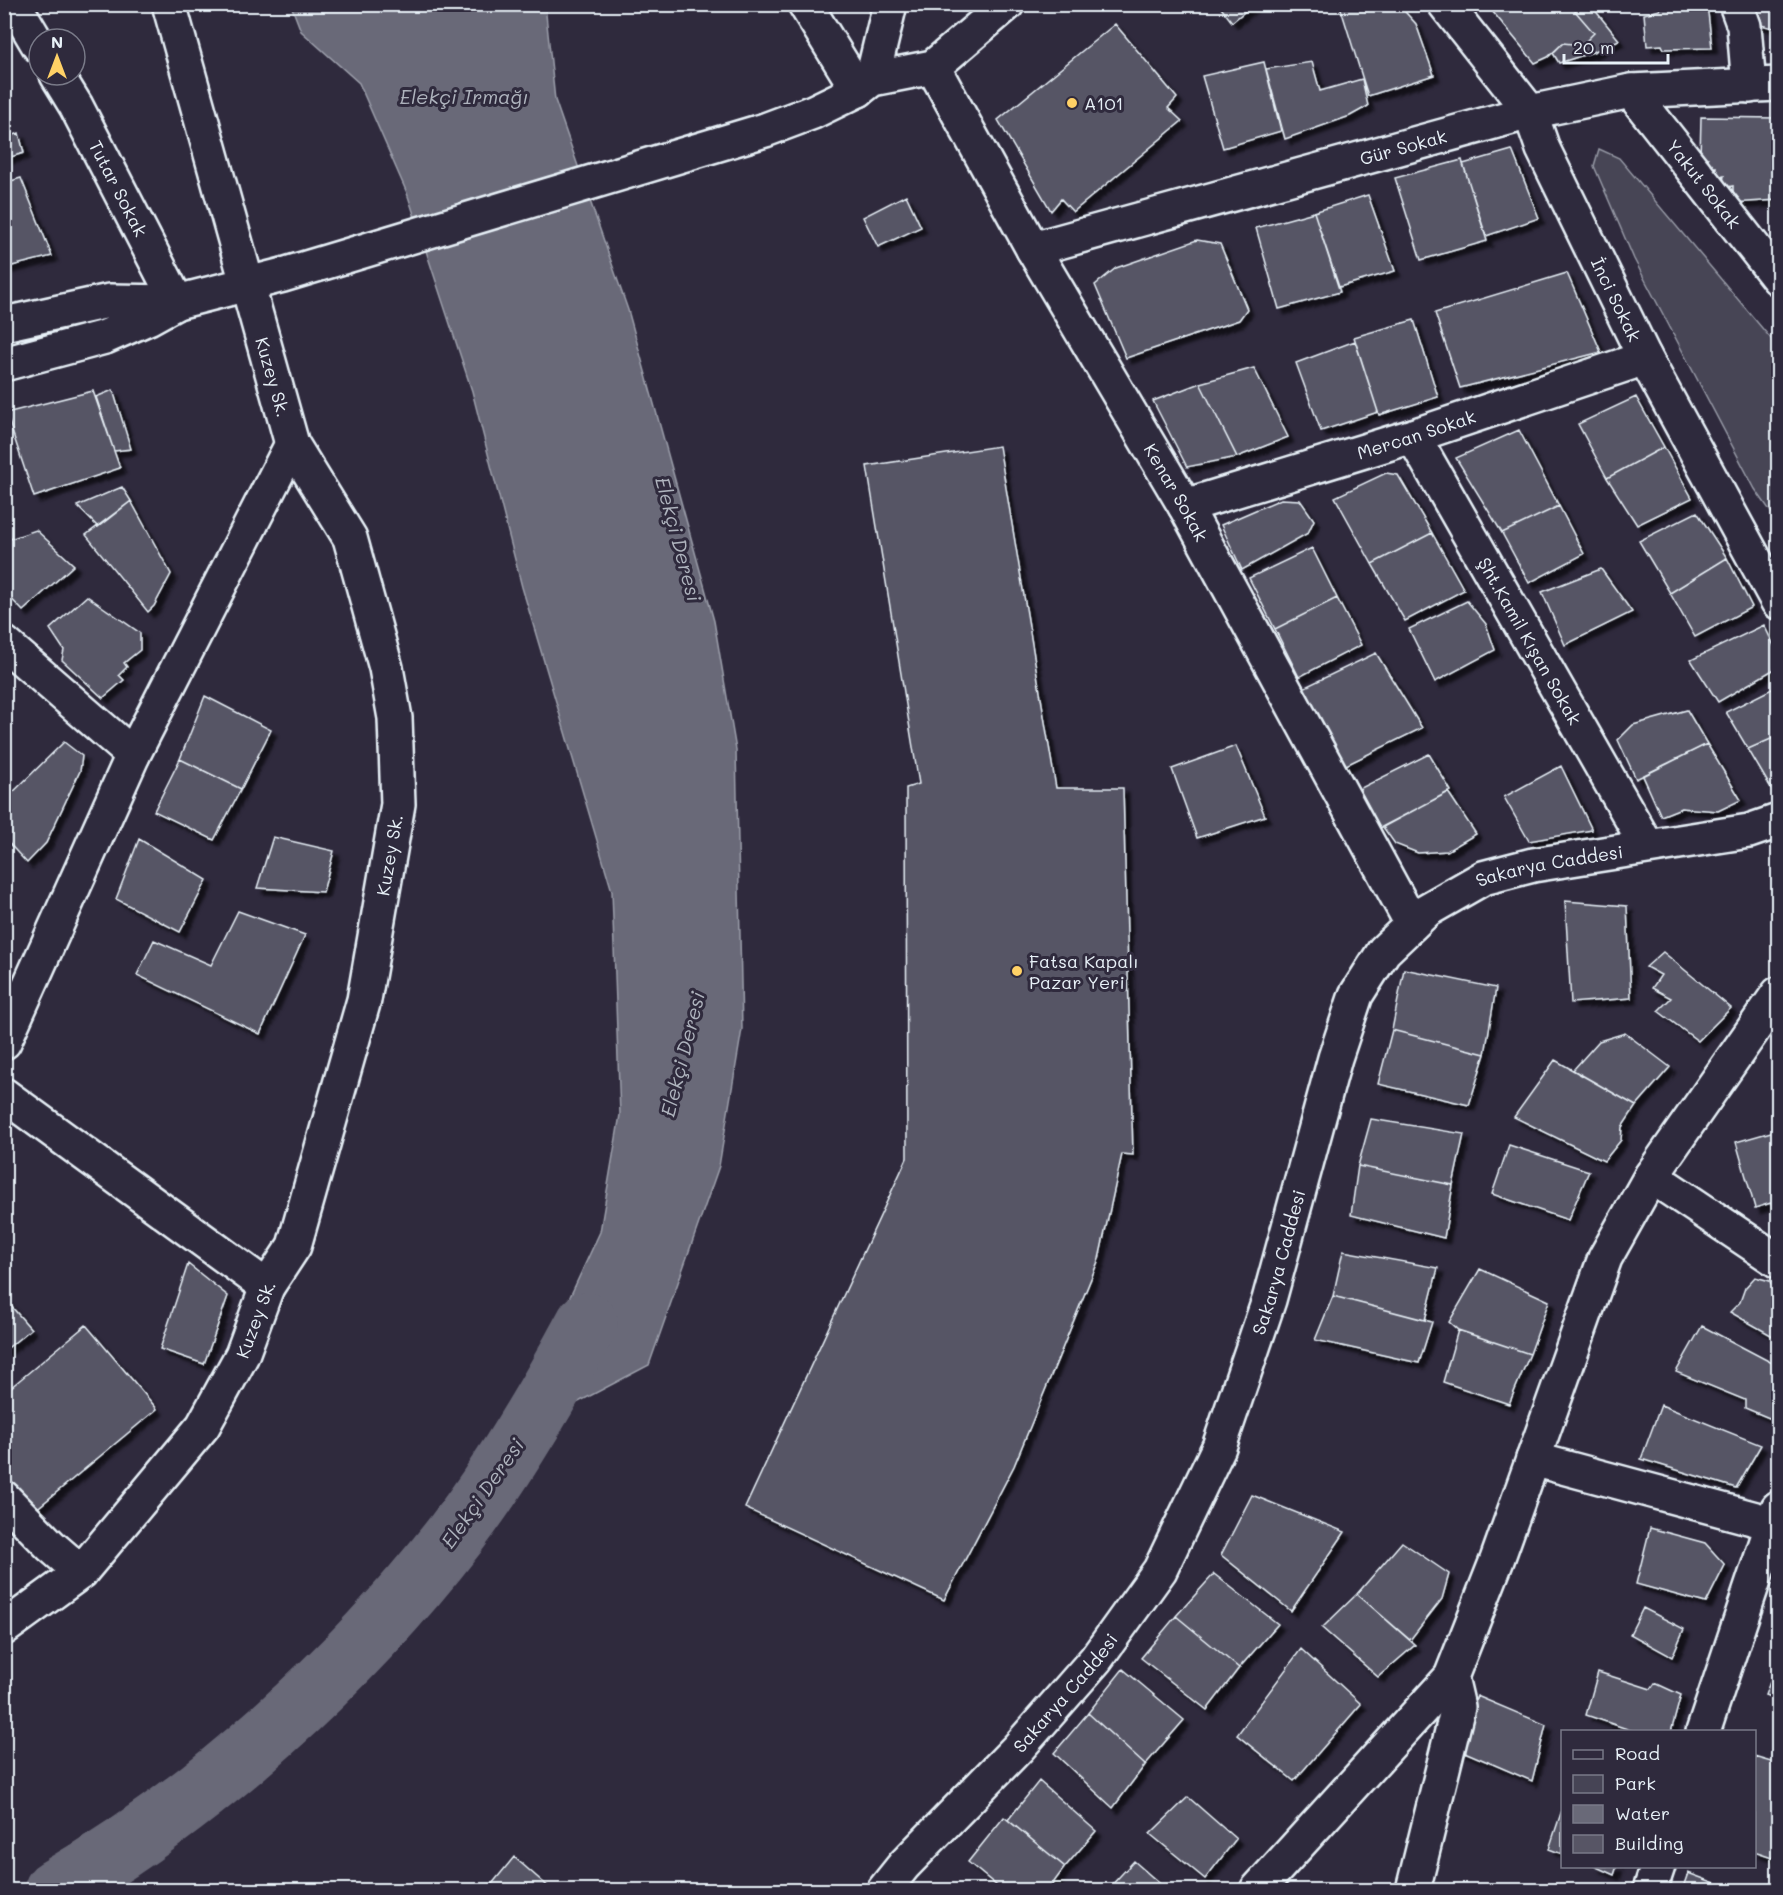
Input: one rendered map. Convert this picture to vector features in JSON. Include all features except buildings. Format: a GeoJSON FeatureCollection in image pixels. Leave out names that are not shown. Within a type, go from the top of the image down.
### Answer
{"type":"FeatureCollection","features":[{"type":"Feature","properties":{"kind":"street","name":"Kuzey Sk."},"geometry":{"type":"LineString","coordinates":[[4,1628],[81,1572],[203,1426],[242,1355],[267,1287],[294,1246],[364,1000],[398,804],[395,718],[386,668],[350,538],[292,444],[169,4]]}},
{"type":"Feature","properties":{"kind":"street"},"geometry":{"type":"LineString","coordinates":[[805,4],[865,85]]}},
{"type":"Feature","properties":{"kind":"street"},"geometry":{"type":"LineString","coordinates":[[865,85],[890,4]]}},
{"type":"Feature","properties":{"kind":"street"},"geometry":{"type":"LineString","coordinates":[[4,364],[105,337],[177,302],[283,275],[765,130],[813,112],[865,85],[933,67],[1007,4]]}},
{"type":"Feature","properties":{"kind":"street","name":"İnci Sokak"},"geometry":{"type":"LineString","coordinates":[[1446,4],[1530,112],[1544,149],[1644,356],[1779,602]]}},
{"type":"Feature","properties":{"kind":"street"},"geometry":{"type":"LineString","coordinates":[[1736,4],[1764,85]]}},
{"type":"Feature","properties":{"kind":"street"},"geometry":{"type":"LineString","coordinates":[[11,8],[27,30]]}},
{"type":"Feature","properties":{"kind":"street","name":"Kenar Sokak"},"geometry":{"type":"LineString","coordinates":[[933,67],[1033,249],[1185,506],[1412,924]]}},
{"type":"Feature","properties":{"kind":"street","name":"Gür Sokak"},"geometry":{"type":"LineString","coordinates":[[1033,249],[1530,112],[1631,91],[1764,85]]}},
{"type":"Feature","properties":{"kind":"street","name":"Tutar Sokak"},"geometry":{"type":"LineString","coordinates":[[64,87],[177,302]]}},
{"type":"Feature","properties":{"kind":"street","name":"Yakut Sokak"},"geometry":{"type":"LineString","coordinates":[[1631,91],[1779,278]]}},
{"type":"Feature","properties":{"kind":"street"},"geometry":{"type":"LineString","coordinates":[[4,324],[109,301],[177,302]]}},
{"type":"Feature","properties":{"kind":"street","name":"Mercan Sokak"},"geometry":{"type":"LineString","coordinates":[[1185,506],[1413,436],[1630,363],[1644,356]]}},
{"type":"Feature","properties":{"kind":"street","name":"Şht.Kamil Kışan Sokak"},"geometry":{"type":"LineString","coordinates":[[1413,436],[1647,846]]}},
{"type":"Feature","properties":{"kind":"street"},"geometry":{"type":"LineString","coordinates":[[4,1042],[133,755],[292,444]]}},
{"type":"Feature","properties":{"kind":"street"},"geometry":{"type":"LineString","coordinates":[[4,643],[133,755]]}},
{"type":"Feature","properties":{"kind":"street","name":"Sakarya Caddesi"},"geometry":{"type":"LineString","coordinates":[[884,1890],[904,1865],[1018,1748],[1096,1659],[1160,1570],[1219,1447],[1269,1300],[1335,1058],[1356,995],[1384,951],[1427,910],[1483,878],[1533,865],[1749,831],[1779,821]]}},
{"type":"Feature","properties":{"kind":"street"},"geometry":{"type":"LineString","coordinates":[[1257,1890],[1451,1677],[1497,1560],[1605,1258],[1651,1176],[1779,994]]}},
{"type":"Feature","properties":{"kind":"street"},"geometry":{"type":"LineString","coordinates":[[4,1095],[267,1287]]}},
{"type":"Feature","properties":{"kind":"street"},"geometry":{"type":"LineString","coordinates":[[1651,1176],[1779,1261]]}},
{"type":"Feature","properties":{"kind":"street"},"geometry":{"type":"LineString","coordinates":[[1533,1459],[1776,1518],[1703,1730]]}},
{"type":"Feature","properties":{"kind":"street"},"geometry":{"type":"LineString","coordinates":[[4,1498],[51,1546],[81,1572]]}},
{"type":"Feature","properties":{"kind":"street"},"geometry":{"type":"LineString","coordinates":[[1413,1890],[1458,1707],[1451,1677]]}},
{"type":"Feature","properties":{"kind":"street"},"geometry":{"type":"LineString","coordinates":[[1650,1890],[1657,1868]]}},
{"type":"Feature","properties":{"kind":"green space"},"geometry":{"type":"Polygon","coordinates":[[[1599,149],[1619,158],[1778,347],[1778,522],[1755,489],[1634,259],[1594,166],[1599,149]]]}},
{"type":"Feature","properties":{"kind":"water","name":"Elekçi Irmağı"},"geometry":{"type":"Polygon","coordinates":[[[291,5],[545,5],[555,100],[628,310],[714,621],[736,750],[742,1029],[719,1166],[649,1365],[548,1418],[544,1353],[600,1232],[620,1115],[612,891],[522,587],[472,391],[407,193],[359,83],[301,31],[291,5]]]}},
{"type":"Feature","properties":{"kind":"waterway","name":"Elekçi Deresi"},"geometry":{"type":"LineString","coordinates":[[55,1890],[111,1856],[220,1775],[272,1731],[370,1635],[415,1585],[474,1509],[526,1431],[587,1323]]}},
{"type":"Feature","properties":{"kind":"place","name":"A101"},"geometry":{"type":"Point","coordinates":[1072,103]}},
{"type":"Feature","properties":{"kind":"place","name":"Fatsa Kapalı Pazar Yeri"},"geometry":{"type":"Point","coordinates":[1017,971]}}]}
